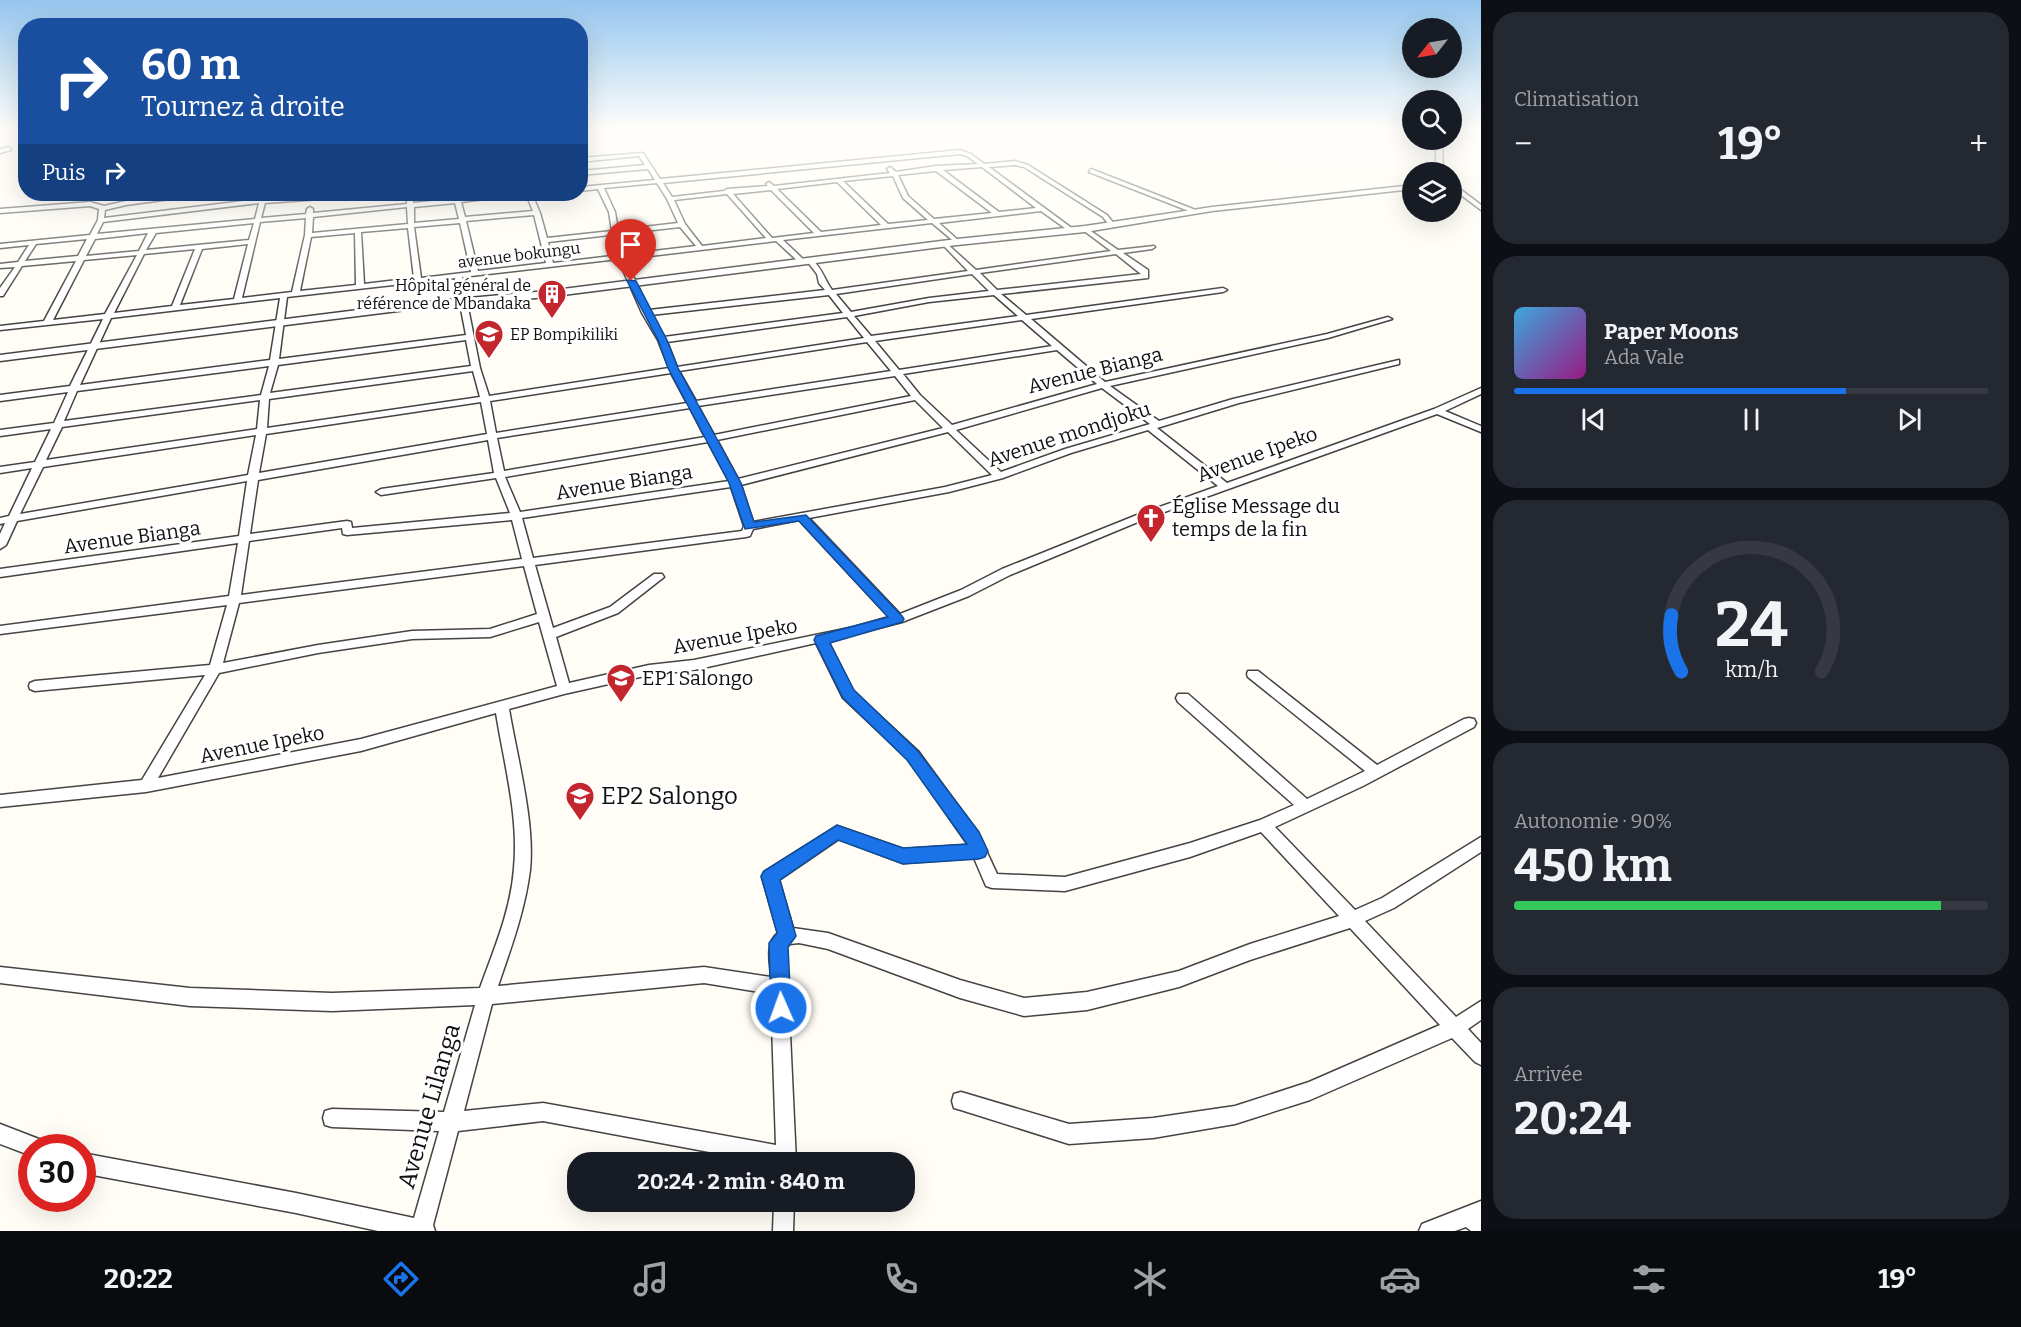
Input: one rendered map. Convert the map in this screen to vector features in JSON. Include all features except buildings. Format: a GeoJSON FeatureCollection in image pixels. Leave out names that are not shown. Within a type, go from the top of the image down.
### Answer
{"type":"FeatureCollection","features":[{"type":"Feature","properties":{"kind":"street"},"geometry":{"type":"LineString","coordinates":[[588,189],[626,185]]}},
{"type":"Feature","properties":{"kind":"street"},"geometry":{"type":"LineString","coordinates":[[662,185],[682,225],[700,247]]}},
{"type":"Feature","properties":{"kind":"street"},"geometry":{"type":"LineString","coordinates":[[670,198],[778,185]]}},
{"type":"Feature","properties":{"kind":"street"},"geometry":{"type":"LineString","coordinates":[[844,185],[887,227]]}},
{"type":"Feature","properties":{"kind":"street"},"geometry":{"type":"LineString","coordinates":[[900,185],[905,197],[957,242]]}},
{"type":"Feature","properties":{"kind":"street"},"geometry":{"type":"LineString","coordinates":[[960,185],[998,214]]}},
{"type":"Feature","properties":{"kind":"street"},"geometry":{"type":"LineString","coordinates":[[1008,185],[1071,231]]}},
{"type":"Feature","properties":{"kind":"street"},"geometry":{"type":"LineString","coordinates":[[1057,185],[1105,216],[1112,225]]}},
{"type":"Feature","properties":{"kind":"street"},"geometry":{"type":"LineString","coordinates":[[1128,185],[1196,212]]}},
{"type":"Feature","properties":{"kind":"street"},"geometry":{"type":"LineString","coordinates":[[772,186],[819,234]]}},
{"type":"Feature","properties":{"kind":"street"},"geometry":{"type":"LineString","coordinates":[[601,188],[612,212],[615,231]]}},
{"type":"Feature","properties":{"kind":"street"},"geometry":{"type":"LineString","coordinates":[[0,358],[280,322],[547,294],[631,281],[806,262],[957,242],[1071,231],[1196,212],[1402,188]]}},
{"type":"Feature","properties":{"kind":"street"},"geometry":{"type":"LineString","coordinates":[[727,191],[774,239],[806,262],[897,374],[949,429],[999,476]]}},
{"type":"Feature","properties":{"kind":"street"},"geometry":{"type":"LineString","coordinates":[[1462,193],[1481,208]]}},
{"type":"Feature","properties":{"kind":"street"},"geometry":{"type":"LineString","coordinates":[[102,209],[143,201]]}},
{"type":"Feature","properties":{"kind":"street"},"geometry":{"type":"LineString","coordinates":[[101,220],[236,201]]}},
{"type":"Feature","properties":{"kind":"street"},"geometry":{"type":"LineString","coordinates":[[237,301],[263,201]]}},
{"type":"Feature","properties":{"kind":"street"},"geometry":{"type":"LineString","coordinates":[[296,293],[308,235],[312,201]]}},
{"type":"Feature","properties":{"kind":"street"},"geometry":{"type":"LineString","coordinates":[[409,201],[418,280]]}},
{"type":"Feature","properties":{"kind":"street"},"geometry":{"type":"LineString","coordinates":[[0,246],[256,221],[430,201]]}},
{"type":"Feature","properties":{"kind":"street"},"geometry":{"type":"LineString","coordinates":[[458,201],[475,273]]}},
{"type":"Feature","properties":{"kind":"street"},"geometry":{"type":"LineString","coordinates":[[532,201],[550,265]]}},
{"type":"Feature","properties":{"kind":"street"},"geometry":{"type":"LineString","coordinates":[[0,212],[90,204],[101,206],[102,209]]}},
{"type":"Feature","properties":{"kind":"street"},"geometry":{"type":"LineString","coordinates":[[47,322],[101,220],[102,209]]}},
{"type":"Feature","properties":{"kind":"street","name":"avenue bokungu"},"geometry":{"type":"LineString","coordinates":[[0,328],[1040,209]]}},
{"type":"Feature","properties":{"kind":"street"},"geometry":{"type":"LineString","coordinates":[[308,235],[537,213]]}},
{"type":"Feature","properties":{"kind":"street"},"geometry":{"type":"LineString","coordinates":[[543,240],[682,225]]}},
{"type":"Feature","properties":{"kind":"street"},"geometry":{"type":"LineString","coordinates":[[358,229],[360,286]]}},
{"type":"Feature","properties":{"kind":"street"},"geometry":{"type":"LineString","coordinates":[[662,340],[850,314],[929,300],[1145,276],[1145,272],[1085,229]]}},
{"type":"Feature","properties":{"kind":"street"},"geometry":{"type":"LineString","coordinates":[[0,544],[58,425],[92,346],[142,254],[145,242],[153,231]]}},
{"type":"Feature","properties":{"kind":"street"},"geometry":{"type":"LineString","coordinates":[[0,294],[34,243]]}},
{"type":"Feature","properties":{"kind":"street"},"geometry":{"type":"LineString","coordinates":[[0,266],[251,243]]}},
{"type":"Feature","properties":{"kind":"street"},"geometry":{"type":"LineString","coordinates":[[945,244],[1103,385],[1225,486]]}},
{"type":"Feature","properties":{"kind":"street"},"geometry":{"type":"LineString","coordinates":[[646,313],[831,292],[1152,247]]}},
{"type":"Feature","properties":{"kind":"street"},"geometry":{"type":"LineString","coordinates":[[175,307],[199,248]]}},
{"type":"Feature","properties":{"kind":"street"},"geometry":{"type":"LineString","coordinates":[[620,256],[646,313],[662,340],[673,368],[694,403],[735,483],[749,526]]}},
{"type":"Feature","properties":{"kind":"street"},"geometry":{"type":"LineString","coordinates":[[459,275],[476,368],[485,399],[500,476],[516,516],[564,689]]}},
{"type":"Feature","properties":{"kind":"street"},"geometry":{"type":"LineString","coordinates":[[0,470],[485,399],[870,339],[1223,290]]}},
{"type":"Feature","properties":{"kind":"street"},"geometry":{"type":"LineString","coordinates":[[146,786],[215,669],[235,598],[262,431],[265,396],[274,362],[284,295]]}},
{"type":"Feature","properties":{"kind":"street","name":"Avenue Bianga"},"geometry":{"type":"LineString","coordinates":[[0,573],[347,524],[348,532],[516,516],[735,483],[949,429],[1103,385],[1231,355],[1328,336],[1388,320]]}},
{"type":"Feature","properties":{"kind":"street"},"geometry":{"type":"LineString","coordinates":[[0,398],[471,337]]}},
{"type":"Feature","properties":{"kind":"street"},"geometry":{"type":"LineString","coordinates":[[0,521],[253,476],[694,403],[897,374],[1060,347]]}},
{"type":"Feature","properties":{"kind":"street","name":"Avenue mondjoku"},"geometry":{"type":"LineString","coordinates":[[0,630],[235,598],[741,536],[746,534],[749,526],[896,501],[999,476],[1068,451],[1236,401],[1396,362]]}},
{"type":"Feature","properties":{"kind":"street"},"geometry":{"type":"LineString","coordinates":[[0,433],[476,368]]}},
{"type":"Feature","properties":{"kind":"street","name":"Avenue Ipeko"},"geometry":{"type":"LineString","coordinates":[[0,801],[146,786],[361,745],[564,689],[649,670],[694,665],[821,640],[898,619],[965,593],[1006,572],[1064,548],[1225,486],[1437,411],[1478,394]]}},
{"type":"Feature","properties":{"kind":"street"},"geometry":{"type":"LineString","coordinates":[[381,492],[500,476],[802,422],[918,397]]}},
{"type":"Feature","properties":{"kind":"street"},"geometry":{"type":"LineString","coordinates":[[1437,411],[1481,429]]}},
{"type":"Feature","properties":{"kind":"street"},"geometry":{"type":"LineString","coordinates":[[802,517],[898,619]]}},
{"type":"Feature","properties":{"kind":"street"},"geometry":{"type":"LineString","coordinates":[[548,635],[614,610],[658,577]]}},
{"type":"Feature","properties":{"kind":"street"},"geometry":{"type":"LineString","coordinates":[[35,686],[215,669],[318,649],[412,635],[490,633],[543,616]]}},
{"type":"Feature","properties":{"kind":"street"},"geometry":{"type":"LineString","coordinates":[[821,640],[848,694],[913,755],[973,838],[992,881],[1065,884],[1190,850],[1264,825],[1376,772],[1469,723]]}},
{"type":"Feature","properties":{"kind":"street"},"geometry":{"type":"LineString","coordinates":[[1253,674],[1376,772]]}},
{"type":"Feature","properties":{"kind":"street"},"geometry":{"type":"LineString","coordinates":[[1183,698],[1305,806]]}},
{"type":"Feature","properties":{"kind":"street","name":"Avenue Lilanga"},"geometry":{"type":"LineString","coordinates":[[422,1231],[486,996],[512,922],[522,869],[522,827],[502,706]]}},
{"type":"Feature","properties":{"kind":"street"},"geometry":{"type":"LineString","coordinates":[[1264,825],[1481,1056]]}},
{"type":"Feature","properties":{"kind":"street"},"geometry":{"type":"LineString","coordinates":[[787,936],[770,876],[837,832],[903,856],[979,851]]}},
{"type":"Feature","properties":{"kind":"street"},"geometry":{"type":"LineString","coordinates":[[786,1152],[778,943],[787,936],[800,935],[828,941],[960,989],[1024,1007],[1087,1001],[1179,979],[1251,952],[1351,920],[1406,892],[1481,844]]}},
{"type":"Feature","properties":{"kind":"street"},"geometry":{"type":"LineString","coordinates":[[0,975],[190,997],[332,1002],[486,996],[704,975],[780,987]]}},
{"type":"Feature","properties":{"kind":"street"},"geometry":{"type":"LineString","coordinates":[[961,1101],[1069,1134],[1153,1128],[1235,1115],[1310,1091],[1455,1028],[1481,1010]]}},
{"type":"Feature","properties":{"kind":"street"},"geometry":{"type":"LineString","coordinates":[[332,1118],[452,1122],[543,1112],[746,1152]]}},
{"type":"Feature","properties":{"kind":"street"},"geometry":{"type":"LineString","coordinates":[[0,1134],[18,1141]]}},
{"type":"Feature","properties":{"kind":"street"},"geometry":{"type":"LineString","coordinates":[[96,1166],[296,1203],[422,1231]]}},
{"type":"Feature","properties":{"kind":"street"},"geometry":{"type":"LineString","coordinates":[[783,1231],[784,1212]]}},
{"type":"Feature","properties":{"kind":"street"},"geometry":{"type":"LineString","coordinates":[[1429,1231],[1478,1218]]}},
{"type":"Feature","properties":{"kind":"place","name":"Hôpital général de référence de Mbandaka"},"geometry":{"type":"Point","coordinates":[552,320]}},
{"type":"Feature","properties":{"kind":"place","name":"EP Bompikiliki"},"geometry":{"type":"Point","coordinates":[489,360]}},
{"type":"Feature","properties":{"kind":"place","name":"Église Message du temps de la fin"},"geometry":{"type":"Point","coordinates":[1151,544]}},
{"type":"Feature","properties":{"kind":"place","name":"EP1 Salongo"},"geometry":{"type":"Point","coordinates":[621,704]}},
{"type":"Feature","properties":{"kind":"place","name":"EP2 Salongo"},"geometry":{"type":"Point","coordinates":[580,822]}},
{"type":"Feature","properties":{"kind":"route"},"geometry":{"type":"LineString","coordinates":[[631,281],[662,340],[673,368],[694,403],[735,483],[749,526],[802,517],[898,619],[821,640],[848,694],[913,755],[973,838],[979,851],[903,856],[837,832],[770,876],[787,936],[778,943],[781,1008]]}}]}
